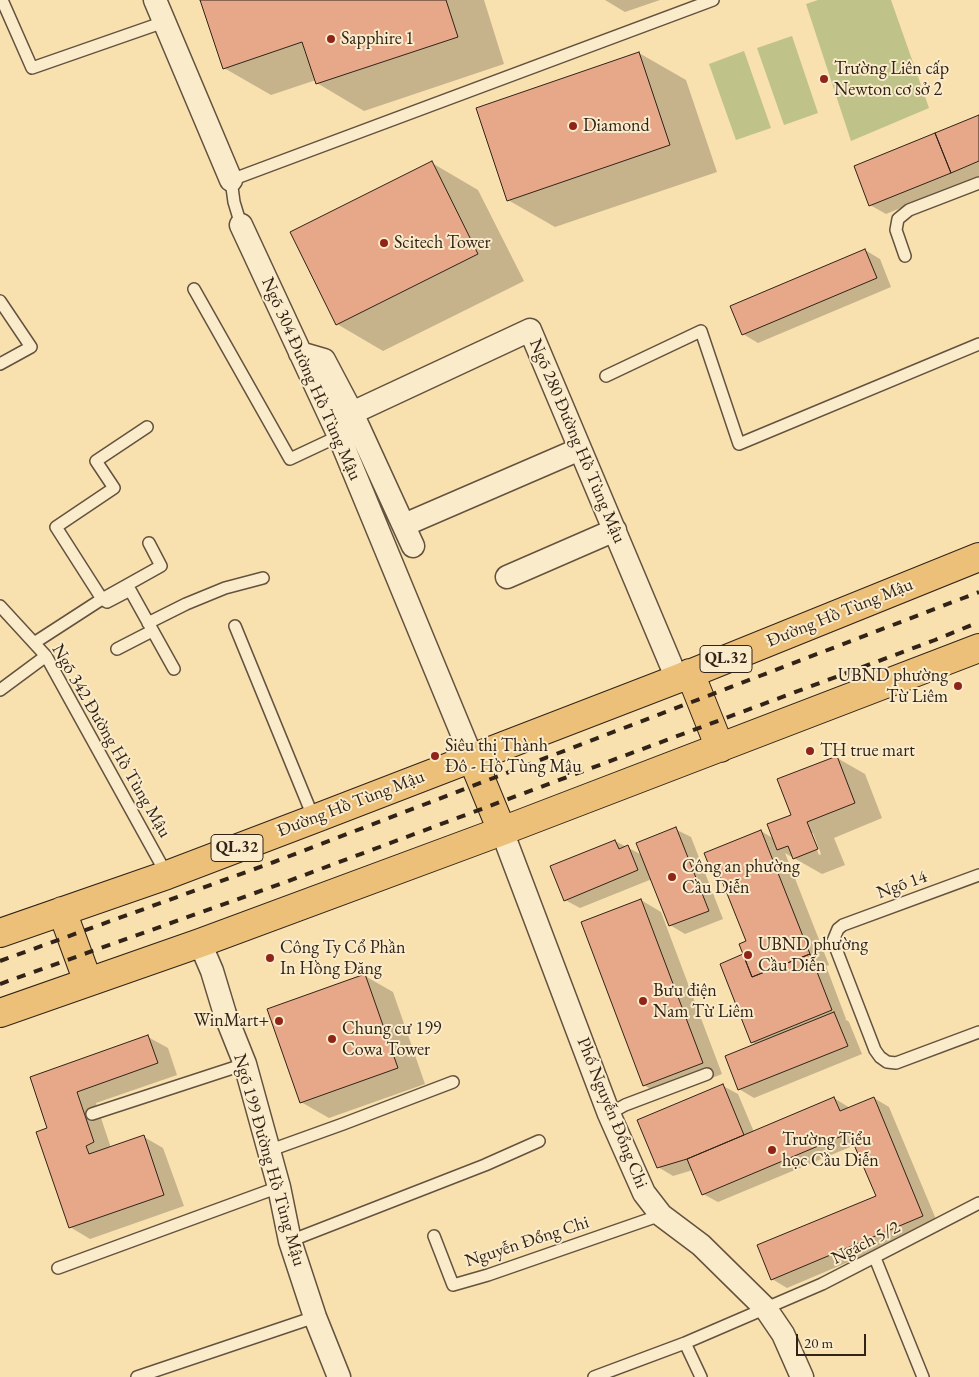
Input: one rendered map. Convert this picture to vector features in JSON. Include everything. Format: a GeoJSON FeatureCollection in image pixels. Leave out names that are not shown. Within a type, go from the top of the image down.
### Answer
{"type":"FeatureCollection","features":[{"type":"Feature","properties":{"kind":"highway","name":"Đường Hồ Tùng Mậu"},"geometry":{"type":"LineString","coordinates":[[0,933],[167,875],[314,819],[683,676],[979,558]]}},
{"type":"Feature","properties":{"kind":"highway"},"geometry":{"type":"LineString","coordinates":[[0,1012],[200,943],[502,831],[979,648]]}},
{"type":"Feature","properties":{"kind":"highway"},"geometry":{"type":"LineString","coordinates":[[683,676],[720,748]]}},
{"type":"Feature","properties":{"kind":"highway"},"geometry":{"type":"LineString","coordinates":[[472,758],[502,831]]}},
{"type":"Feature","properties":{"kind":"highway"},"geometry":{"type":"LineString","coordinates":[[62,911],[88,982]]}},
{"type":"Feature","properties":{"kind":"street","name":"Ngõ 304 Đường Hồ Tùng Mậu"},"geometry":{"type":"LineString","coordinates":[[155,0],[231,180]]}},
{"type":"Feature","properties":{"kind":"street","name":"Ngõ 304 Đường Hồ Tùng Mậu"},"geometry":{"type":"LineString","coordinates":[[241,225],[339,436],[401,552],[472,758]]}},
{"type":"Feature","properties":{"kind":"street","name":"Ngõ 280 Đường Hồ Tùng Mậu"},"geometry":{"type":"LineString","coordinates":[[352,413],[530,330],[615,530],[683,676]]}},
{"type":"Feature","properties":{"kind":"street"},"geometry":{"type":"LineString","coordinates":[[300,353],[324,360],[352,413],[404,525],[401,552]]}},
{"type":"Feature","properties":{"kind":"street"},"geometry":{"type":"LineString","coordinates":[[404,525],[580,448]]}},
{"type":"Feature","properties":{"kind":"street"},"geometry":{"type":"LineString","coordinates":[[507,577],[615,530]]}},
{"type":"Feature","properties":{"kind":"street","name":"Phố Nguyễn Đổng Chi"},"geometry":{"type":"LineString","coordinates":[[502,831],[609,1114],[644,1193],[662,1214],[701,1245],[766,1309],[783,1334],[802,1377]]}},
{"type":"Feature","properties":{"kind":"street","name":"Ngõ 199 Đường Hồ Tùng Mậu"},"geometry":{"type":"LineString","coordinates":[[200,943],[245,1064],[279,1187],[290,1241],[315,1317],[339,1377]]}},
{"type":"Feature","properties":{"kind":"lane"},"geometry":{"type":"LineString","coordinates":[[2,0],[32,68],[164,22]]}},
{"type":"Feature","properties":{"kind":"lane"},"geometry":{"type":"LineString","coordinates":[[231,180],[712,0]]}},
{"type":"Feature","properties":{"kind":"lane","name":"Ngõ 304 Đường Hồ Tùng Mậu"},"geometry":{"type":"LineString","coordinates":[[231,180],[234,202],[241,225]]}},
{"type":"Feature","properties":{"kind":"lane"},"geometry":{"type":"LineString","coordinates":[[905,256],[896,230],[898,220],[909,210],[979,183]]}},
{"type":"Feature","properties":{"kind":"lane"},"geometry":{"type":"LineString","coordinates":[[194,289],[290,460],[339,436]]}},
{"type":"Feature","properties":{"kind":"lane"},"geometry":{"type":"LineString","coordinates":[[0,301],[31,347],[0,364]]}},
{"type":"Feature","properties":{"kind":"lane"},"geometry":{"type":"LineString","coordinates":[[606,376],[701,331],[739,444],[979,344]]}},
{"type":"Feature","properties":{"kind":"lane"},"geometry":{"type":"LineString","coordinates":[[147,427],[96,460],[114,488],[56,527],[102,600],[107,602],[130,590],[174,670]]}},
{"type":"Feature","properties":{"kind":"lane"},"geometry":{"type":"LineString","coordinates":[[34,643],[102,600],[161,566],[148,543]]}},
{"type":"Feature","properties":{"kind":"lane"},"geometry":{"type":"LineString","coordinates":[[118,649],[186,604],[225,588],[263,578]]}},
{"type":"Feature","properties":{"kind":"lane","name":"Ngõ 342 Đường Hồ Tùng Mậu"},"geometry":{"type":"LineString","coordinates":[[0,606],[46,656],[167,875]]}},
{"type":"Feature","properties":{"kind":"lane"},"geometry":{"type":"LineString","coordinates":[[235,626],[314,819]]}},
{"type":"Feature","properties":{"kind":"lane"},"geometry":{"type":"LineString","coordinates":[[0,690],[46,656]]}},
{"type":"Feature","properties":{"kind":"lane","name":"Ngõ 14"},"geometry":{"type":"LineString","coordinates":[[979,875],[844,925],[838,929],[834,941],[875,1050],[887,1062],[896,1063],[979,1032]]}},
{"type":"Feature","properties":{"kind":"lane"},"geometry":{"type":"LineString","coordinates":[[92,1114],[245,1064]]}},
{"type":"Feature","properties":{"kind":"lane"},"geometry":{"type":"LineString","coordinates":[[609,1114],[625,1105],[707,1074]]}},
{"type":"Feature","properties":{"kind":"lane"},"geometry":{"type":"LineString","coordinates":[[268,1150],[453,1082]]}},
{"type":"Feature","properties":{"kind":"lane"},"geometry":{"type":"LineString","coordinates":[[290,1241],[485,1165],[539,1141]]}},
{"type":"Feature","properties":{"kind":"lane"},"geometry":{"type":"LineString","coordinates":[[58,1268],[279,1187]]}},
{"type":"Feature","properties":{"kind":"lane","name":"Ngách 5/2"},"geometry":{"type":"LineString","coordinates":[[594,1377],[685,1344],[822,1284],[979,1202]]}},
{"type":"Feature","properties":{"kind":"lane","name":"Nguyễn Đổng Chi"},"geometry":{"type":"LineString","coordinates":[[434,1236],[453,1284],[488,1275],[662,1214]]}},
{"type":"Feature","properties":{"kind":"lane"},"geometry":{"type":"LineString","coordinates":[[875,1258],[923,1377]]}},
{"type":"Feature","properties":{"kind":"lane"},"geometry":{"type":"LineString","coordinates":[[137,1377],[315,1317]]}},
{"type":"Feature","properties":{"kind":"lane"},"geometry":{"type":"LineString","coordinates":[[685,1344],[701,1377]]}},
{"type":"Feature","properties":{"kind":"green space"},"geometry":{"type":"Polygon","coordinates":[[[818,0],[891,0],[929,108],[851,141],[806,4],[818,0]]]}},
{"type":"Feature","properties":{"kind":"green space"},"geometry":{"type":"Polygon","coordinates":[[[792,36],[818,113],[784,125],[757,48],[792,36]]]}},
{"type":"Feature","properties":{"kind":"green space"},"geometry":{"type":"Polygon","coordinates":[[[744,51],[771,128],[736,140],[709,64],[744,51]]]}},
{"type":"Feature","properties":{"kind":"building","name":"Sapphire 1"},"geometry":{"type":"Polygon","coordinates":[[[200,0],[446,0],[458,37],[316,84],[302,42],[223,69],[200,0]]]}},
{"type":"Feature","properties":{"kind":"building","name":"Diamond"},"geometry":{"type":"Polygon","coordinates":[[[639,52],[670,145],[507,201],[476,108],[639,52]]]}},
{"type":"Feature","properties":{"kind":"building"},"geometry":{"type":"Polygon","coordinates":[[[979,115],[979,161],[951,173],[935,133],[979,115]]]}},
{"type":"Feature","properties":{"kind":"building"},"geometry":{"type":"Polygon","coordinates":[[[935,133],[951,173],[869,206],[854,166],[935,133]]]}},
{"type":"Feature","properties":{"kind":"building","name":"Scitech Tower"},"geometry":{"type":"Polygon","coordinates":[[[432,161],[478,254],[336,325],[290,232],[432,161]]]}},
{"type":"Feature","properties":{"kind":"building"},"geometry":{"type":"Polygon","coordinates":[[[865,249],[877,278],[742,335],[730,306],[865,249]]]}},
{"type":"Feature","properties":{"kind":"building"},"geometry":{"type":"Polygon","coordinates":[[[837,756],[855,803],[807,822],[818,849],[793,859],[788,846],[777,850],[767,824],[791,815],[777,779],[837,756]]]}},
{"type":"Feature","properties":{"kind":"building"},"geometry":{"type":"Polygon","coordinates":[[[676,827],[709,911],[669,926],[636,843],[676,827]]]}},
{"type":"Feature","properties":{"kind":"building"},"geometry":{"type":"Polygon","coordinates":[[[761,830],[810,954],[752,977],[739,944],[746,941],[720,876],[714,878],[704,853],[761,830]]]}},
{"type":"Feature","properties":{"kind":"building"},"geometry":{"type":"Polygon","coordinates":[[[615,840],[619,849],[628,845],[638,870],[564,901],[550,866],[615,840]]]}},
{"type":"Feature","properties":{"kind":"building"},"geometry":{"type":"Polygon","coordinates":[[[641,899],[703,1063],[643,1086],[581,922],[641,899]]]}},
{"type":"Feature","properties":{"kind":"building"},"geometry":{"type":"Polygon","coordinates":[[[743,954],[752,977],[810,954],[832,1010],[751,1043],[720,964],[743,954]]]}},
{"type":"Feature","properties":{"kind":"building","name":"Chung cư 199 Cowa Tower"},"geometry":{"type":"Polygon","coordinates":[[[365,974],[398,1068],[300,1103],[267,1009],[365,974]]]}},
{"type":"Feature","properties":{"kind":"building"},"geometry":{"type":"Polygon","coordinates":[[[834,1012],[848,1046],[738,1090],[725,1056],[834,1012]]]}},
{"type":"Feature","properties":{"kind":"building"},"geometry":{"type":"Polygon","coordinates":[[[148,1035],[158,1063],[77,1092],[94,1142],[86,1146],[89,1154],[144,1135],[164,1195],[69,1228],[36,1132],[47,1128],[30,1077],[148,1035]]]}},
{"type":"Feature","properties":{"kind":"building"},"geometry":{"type":"Polygon","coordinates":[[[723,1084],[744,1135],[687,1159],[657,1168],[637,1120],[723,1084]]]}},
{"type":"Feature","properties":{"kind":"building"},"geometry":{"type":"Polygon","coordinates":[[[834,1097],[840,1111],[874,1097],[923,1216],[771,1280],[757,1245],[876,1196],[849,1133],[702,1195],[687,1159],[834,1097]]]}},
{"type":"Feature","properties":{"kind":"railway"},"geometry":{"type":"LineString","coordinates":[[0,961],[274,862],[979,592]]}},
{"type":"Feature","properties":{"kind":"railway"},"geometry":{"type":"LineString","coordinates":[[0,984],[283,883],[979,622]]}},
{"type":"Feature","properties":{"kind":"place","name":"Sapphire 1"},"geometry":{"type":"Point","coordinates":[331,39]}},
{"type":"Feature","properties":{"kind":"place","name":"Trường Liên cấp Newton cơ sở 2"},"geometry":{"type":"Point","coordinates":[824,79]}},
{"type":"Feature","properties":{"kind":"place","name":"Diamond"},"geometry":{"type":"Point","coordinates":[573,126]}},
{"type":"Feature","properties":{"kind":"place","name":"Scitech Tower"},"geometry":{"type":"Point","coordinates":[384,243]}},
{"type":"Feature","properties":{"kind":"place","name":"UBND phường Từ Liêm"},"geometry":{"type":"Point","coordinates":[958,686]}},
{"type":"Feature","properties":{"kind":"place","name":"TH true mart"},"geometry":{"type":"Point","coordinates":[810,751]}},
{"type":"Feature","properties":{"kind":"place","name":"Siêu thị Thành Đô - Hồ Tùng Mậu"},"geometry":{"type":"Point","coordinates":[435,756]}},
{"type":"Feature","properties":{"kind":"place","name":"Công an phường Cầu Diễn"},"geometry":{"type":"Point","coordinates":[672,877]}},
{"type":"Feature","properties":{"kind":"place","name":"UBND phường Cầu Diễn"},"geometry":{"type":"Point","coordinates":[748,955]}},
{"type":"Feature","properties":{"kind":"place","name":"Công Ty Cổ Phần In Hồng Đăng"},"geometry":{"type":"Point","coordinates":[270,958]}},
{"type":"Feature","properties":{"kind":"place","name":"Bưu điện Nam Từ Liêm"},"geometry":{"type":"Point","coordinates":[643,1001]}},
{"type":"Feature","properties":{"kind":"place","name":"WinMart+"},"geometry":{"type":"Point","coordinates":[279,1021]}},
{"type":"Feature","properties":{"kind":"place","name":"Chung cư 199 Cowa Tower"},"geometry":{"type":"Point","coordinates":[332,1039]}},
{"type":"Feature","properties":{"kind":"place","name":"Trường Tiểu học Cầu Diễn"},"geometry":{"type":"Point","coordinates":[772,1150]}}]}
